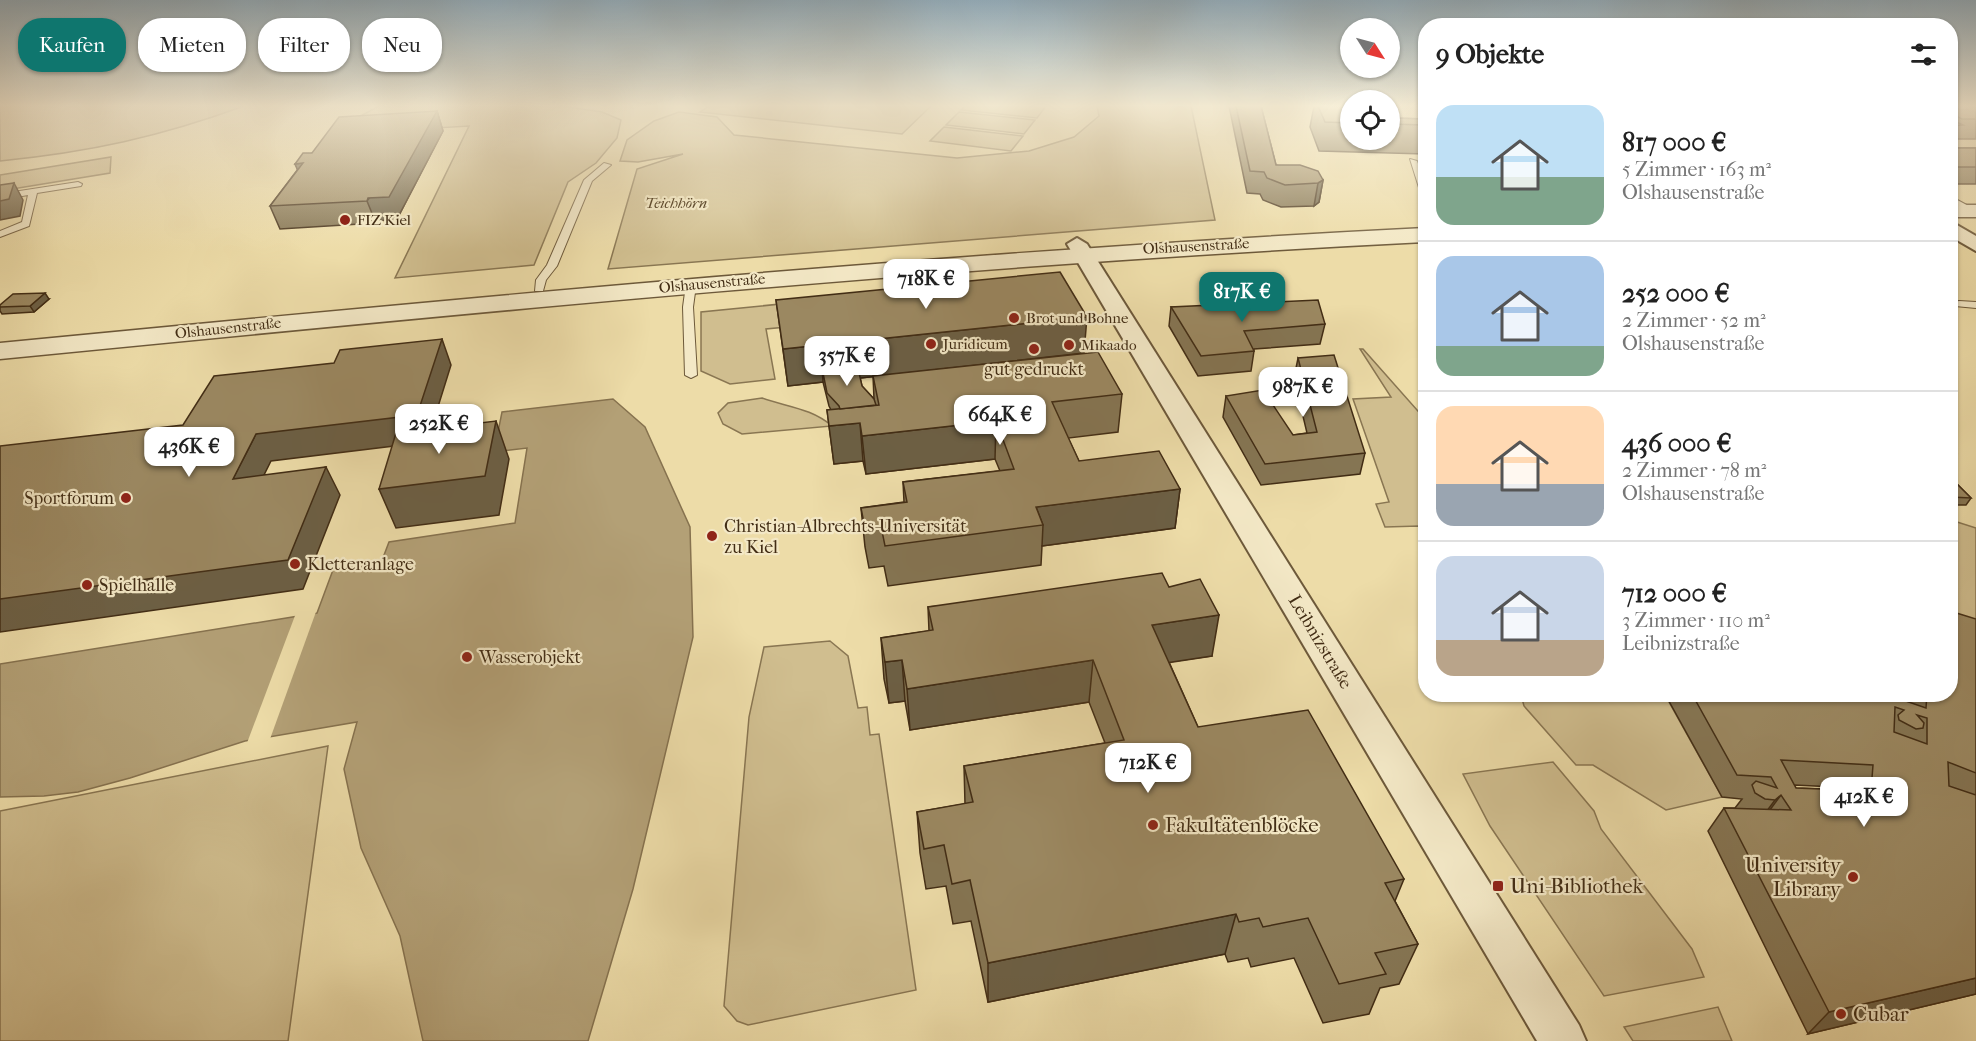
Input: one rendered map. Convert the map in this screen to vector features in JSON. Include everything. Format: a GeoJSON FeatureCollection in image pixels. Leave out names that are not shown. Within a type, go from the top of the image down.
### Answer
{"type":"FeatureCollection","features":[{"type":"Feature","properties":{"kind":"street","name":"Olshausenstraße"},"geometry":{"type":"LineString","coordinates":[[0,338],[539,289],[1079,248],[1418,225]]}},
{"type":"Feature","properties":{"kind":"street"},"geometry":{"type":"LineString","coordinates":[[1958,233],[1976,245]]}},
{"type":"Feature","properties":{"kind":"street","name":"Olshausenstraße"},"geometry":{"type":"LineString","coordinates":[[0,351],[1079,248],[1418,235]]}},
{"type":"Feature","properties":{"kind":"street","name":"Leibnizstraße"},"geometry":{"type":"LineString","coordinates":[[1079,248],[1563,1041]]}},
{"type":"Feature","properties":{"kind":"lane"},"geometry":{"type":"LineString","coordinates":[[1413,161],[1418,175]]}},
{"type":"Feature","properties":{"kind":"lane"},"geometry":{"type":"LineString","coordinates":[[539,289],[541,280],[552,266],[588,180],[607,165]]}},
{"type":"Feature","properties":{"kind":"lane"},"geometry":{"type":"LineString","coordinates":[[0,197],[78,184]]}},
{"type":"Feature","properties":{"kind":"lane"},"geometry":{"type":"LineString","coordinates":[[0,234],[26,224],[33,192]]}},
{"type":"Feature","properties":{"kind":"lane"},"geometry":{"type":"LineString","coordinates":[[691,285],[688,307],[691,375]]}},
{"type":"Feature","properties":{"kind":"lane"},"geometry":{"type":"LineString","coordinates":[[1959,304],[1976,305]]}},
{"type":"Feature","properties":{"kind":"green space"},"geometry":{"type":"Polygon","coordinates":[[[0,155],[51,155],[0,161],[0,155]]]}},
{"type":"Feature","properties":{"kind":"green space"},"geometry":{"type":"Polygon","coordinates":[[[455,155],[603,155],[596,163],[568,182],[534,265],[395,278],[455,155]]]}},
{"type":"Feature","properties":{"kind":"green space"},"geometry":{"type":"Polygon","coordinates":[[[622,155],[680,155],[638,162],[620,161],[622,155]]]}},
{"type":"Feature","properties":{"kind":"green space","name":"Teichhörn"},"geometry":{"type":"Polygon","coordinates":[[[681,155],[924,155],[957,158],[992,155],[1201,155],[1215,220],[608,269],[637,169],[681,155]]]}},
{"type":"Feature","properties":{"kind":"green space"},"geometry":{"type":"Polygon","coordinates":[[[111,157],[110,173],[0,191],[0,175],[111,157]]]}},
{"type":"Feature","properties":{"kind":"green space"},"geometry":{"type":"Polygon","coordinates":[[[940,288],[903,316],[766,329],[775,379],[730,384],[701,371],[701,312],[940,288]]]}},
{"type":"Feature","properties":{"kind":"green space"},"geometry":{"type":"Polygon","coordinates":[[[1360,349],[1363,349],[1418,411],[1418,526],[1385,527],[1376,504],[1389,502],[1353,399],[1391,397],[1360,349]]]}},
{"type":"Feature","properties":{"kind":"green space"},"geometry":{"type":"Polygon","coordinates":[[[762,398],[816,415],[832,426],[742,434],[723,424],[718,413],[728,403],[762,398]]]}},
{"type":"Feature","properties":{"kind":"green space"},"geometry":{"type":"Polygon","coordinates":[[[1958,522],[1976,528],[1976,647],[1958,641],[1958,522]]]}},
{"type":"Feature","properties":{"kind":"green space"},"geometry":{"type":"Polygon","coordinates":[[[830,641],[848,656],[858,708],[867,707],[870,735],[879,734],[916,990],[748,1025],[737,1021],[724,1006],[749,717],[764,647],[830,641]]]}},
{"type":"Feature","properties":{"kind":"green space"},"geometry":{"type":"Polygon","coordinates":[[[1523,702],[1669,702],[1722,797],[1666,810],[1593,765],[1576,765],[1523,702]]]}},
{"type":"Feature","properties":{"kind":"green space"},"geometry":{"type":"Polygon","coordinates":[[[328,746],[288,1041],[0,1041],[0,811],[328,746]]]}},
{"type":"Feature","properties":{"kind":"green space"},"geometry":{"type":"Polygon","coordinates":[[[1553,762],[1594,811],[1601,829],[1692,949],[1704,977],[1604,996],[1490,826],[1463,774],[1553,762]]]}},
{"type":"Feature","properties":{"kind":"green space"},"geometry":{"type":"Polygon","coordinates":[[[1718,1007],[1732,1041],[1633,1041],[1624,1027],[1718,1007]]]}},
{"type":"Feature","properties":{"kind":"shaded area"},"geometry":{"type":"Polygon","coordinates":[[[613,399],[645,427],[690,527],[693,637],[633,889],[588,1041],[423,1041],[400,936],[361,848],[344,769],[357,722],[245,741],[78,792],[44,796],[0,797],[0,664],[317,613],[333,570],[381,563],[389,542],[515,523],[527,448],[494,452],[502,412],[613,399]]]}},
{"type":"Feature","properties":{"kind":"pier"},"geometry":{"type":"Polygon","coordinates":[[[317,609],[270,739],[247,743],[296,613],[317,609]]]}},
{"type":"Feature","properties":{"kind":"building"},"geometry":{"type":"Polygon","coordinates":[[[302,155],[413,155],[389,197],[368,198],[367,201],[270,206],[303,163],[295,164],[302,155]]]}},
{"type":"Feature","properties":{"kind":"building"},"geometry":{"type":"Polygon","coordinates":[[[1246,155],[1273,155],[1276,165],[1300,165],[1318,171],[1323,180],[1318,183],[1285,185],[1267,178],[1264,172],[1250,171],[1246,155]]]}},
{"type":"Feature","properties":{"kind":"building"},"geometry":{"type":"Polygon","coordinates":[[[1958,155],[1976,155],[1976,167],[1958,167],[1958,155]]]}},
{"type":"Feature","properties":{"kind":"building"},"geometry":{"type":"Polygon","coordinates":[[[14,183],[9,199],[0,201],[0,185],[14,183]]]}},
{"type":"Feature","properties":{"kind":"building"},"geometry":{"type":"Polygon","coordinates":[[[1060,272],[1087,317],[783,349],[776,300],[1060,272]]]}},
{"type":"Feature","properties":{"kind":"building"},"geometry":{"type":"Polygon","coordinates":[[[45,293],[30,306],[0,307],[13,294],[45,293]]]}},
{"type":"Feature","properties":{"kind":"building"},"geometry":{"type":"Polygon","coordinates":[[[1318,300],[1325,324],[1244,331],[1254,351],[1201,356],[1171,307],[1318,300]]]}},
{"type":"Feature","properties":{"kind":"building","name":"Sportforum"},"geometry":{"type":"Polygon","coordinates":[[[442,339],[417,415],[256,434],[233,479],[326,467],[288,560],[0,599],[0,446],[183,425],[214,376],[334,363],[340,350],[442,339]]]}},
{"type":"Feature","properties":{"kind":"building"},"geometry":{"type":"Polygon","coordinates":[[[1098,352],[1122,394],[1052,402],[1079,461],[1159,451],[1180,489],[1036,507],[1043,525],[885,546],[881,526],[865,528],[861,508],[907,502],[903,482],[1014,469],[996,421],[862,436],[860,423],[829,426],[827,410],[879,405],[873,376],[1098,352]]]}},
{"type":"Feature","properties":{"kind":"building"},"geometry":{"type":"Polygon","coordinates":[[[1334,355],[1365,453],[1265,464],[1226,396],[1263,390],[1293,435],[1317,432],[1298,358],[1334,355]]]}},
{"type":"Feature","properties":{"kind":"building"},"geometry":{"type":"Polygon","coordinates":[[[857,364],[862,386],[874,399],[876,405],[840,409],[827,393],[822,368],[857,364]]]}},
{"type":"Feature","properties":{"kind":"building"},"geometry":{"type":"Polygon","coordinates":[[[496,421],[485,476],[379,489],[396,433],[496,421]]]}},
{"type":"Feature","properties":{"kind":"building"},"geometry":{"type":"Polygon","coordinates":[[[1958,485],[1971,498],[1958,497],[1958,485]]]}},
{"type":"Feature","properties":{"kind":"building","name":"Fakultätenblöcke"},"geometry":{"type":"Polygon","coordinates":[[[1162,573],[1169,587],[1200,579],[1219,615],[1152,625],[1198,727],[1308,710],[1404,879],[1385,883],[1418,944],[1375,953],[1386,974],[1339,984],[1308,918],[1263,927],[1259,918],[1239,922],[1236,914],[988,963],[970,880],[952,884],[944,845],[924,849],[917,812],[973,802],[964,766],[1124,740],[1093,660],[907,689],[902,660],[885,662],[881,638],[933,630],[928,607],[1162,573]]]}},
{"type":"Feature","properties":{"kind":"building","name":"University Library"},"geometry":{"type":"Polygon","coordinates":[[[1958,613],[1976,619],[1976,773],[1948,762],[1949,786],[1976,795],[1976,978],[1829,1012],[1724,808],[1791,810],[1781,795],[1775,800],[1765,799],[1755,793],[1752,785],[1756,781],[1777,788],[1771,777],[1737,775],[1696,702],[1909,702],[1926,708],[1926,702],[1958,702],[1958,613]],[[1895,707],[1894,732],[1927,744],[1927,718],[1917,715],[1924,723],[1923,728],[1916,729],[1899,720],[1898,715],[1904,710],[1895,707]],[[1781,760],[1796,788],[1871,791],[1873,765],[1781,760]]]}},
{"type":"Feature","properties":{"kind":"place","name":"FIZ Kiel"},"geometry":{"type":"Point","coordinates":[345,220]}},
{"type":"Feature","properties":{"kind":"place","name":"Brot und Bohne"},"geometry":{"type":"Point","coordinates":[1014,318]}},
{"type":"Feature","properties":{"kind":"place","name":"Juridicum"},"geometry":{"type":"Point","coordinates":[931,344]}},
{"type":"Feature","properties":{"kind":"place","name":"Mikaado"},"geometry":{"type":"Point","coordinates":[1069,345]}},
{"type":"Feature","properties":{"kind":"place","name":"gut gedruckt"},"geometry":{"type":"Point","coordinates":[1034,349]}},
{"type":"Feature","properties":{"kind":"place","name":"Sportforum"},"geometry":{"type":"Point","coordinates":[126,498]}},
{"type":"Feature","properties":{"kind":"place","name":"Christian-Albrechts-Universität zu Kiel"},"geometry":{"type":"Point","coordinates":[712,536]}},
{"type":"Feature","properties":{"kind":"place","name":"Kletteranlage"},"geometry":{"type":"Point","coordinates":[295,564]}},
{"type":"Feature","properties":{"kind":"place","name":"Spielhalle"},"geometry":{"type":"Point","coordinates":[87,585]}},
{"type":"Feature","properties":{"kind":"place","name":"Wasserobjekt"},"geometry":{"type":"Point","coordinates":[467,657]}},
{"type":"Feature","properties":{"kind":"place","name":"Fakultätenblöcke"},"geometry":{"type":"Point","coordinates":[1153,825]}},
{"type":"Feature","properties":{"kind":"place","name":"University Library"},"geometry":{"type":"Point","coordinates":[1853,877]}},
{"type":"Feature","properties":{"kind":"place","name":"Uni-Bibliothek"},"geometry":{"type":"Point","coordinates":[1498,886]}},
{"type":"Feature","properties":{"kind":"place","name":"Cubar"},"geometry":{"type":"Point","coordinates":[1841,1014]}}]}
